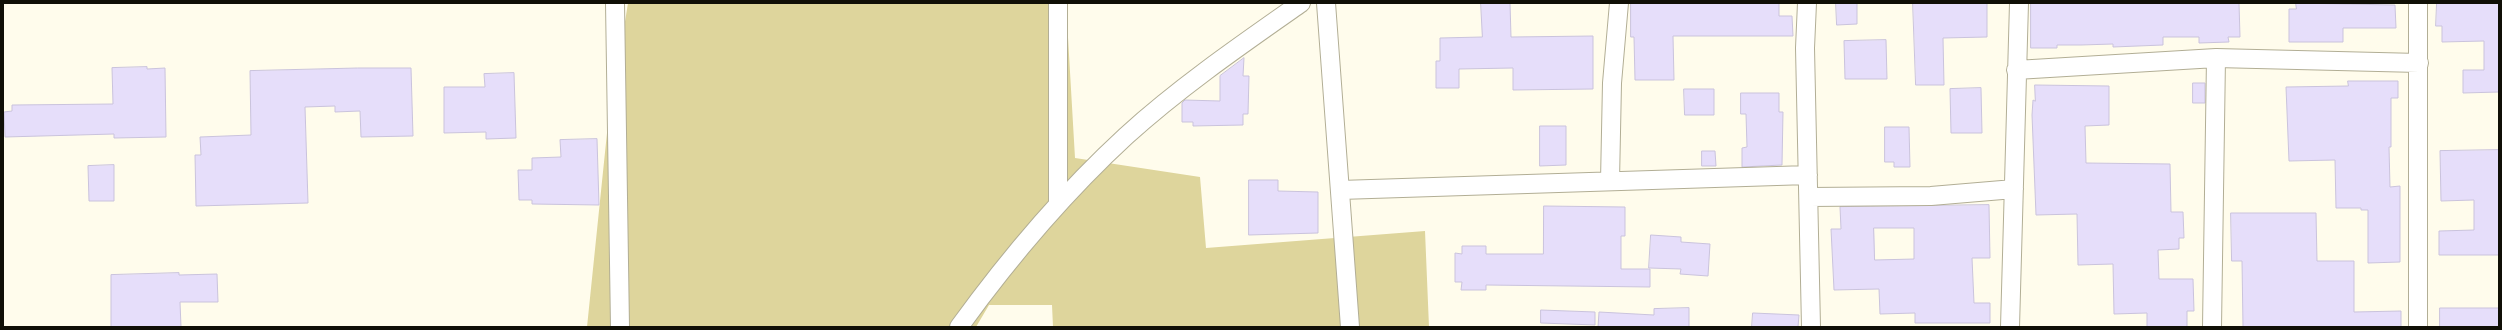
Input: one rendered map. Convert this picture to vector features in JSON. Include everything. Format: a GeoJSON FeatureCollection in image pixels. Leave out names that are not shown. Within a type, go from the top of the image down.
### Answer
{"type":"FeatureCollection","features":[{"type":"Feature","properties":{"kind":"street"},"geometry":{"type":"LineString","coordinates":[[615,3],[620,327]]}},
{"type":"Feature","properties":{"kind":"street"},"geometry":{"type":"LineString","coordinates":[[1058,3],[1058,204]]}},
{"type":"Feature","properties":{"kind":"street"},"geometry":{"type":"LineString","coordinates":[[959,327],[994,278],[1058,204],[1127,135],[1213,65],[1301,3]]}},
{"type":"Feature","properties":{"kind":"street"},"geometry":{"type":"LineString","coordinates":[[1326,3],[1350,327]]}},
{"type":"Feature","properties":{"kind":"street"},"geometry":{"type":"LineString","coordinates":[[1610,181],[1612,84],[1620,3]]}},
{"type":"Feature","properties":{"kind":"street"},"geometry":{"type":"LineString","coordinates":[[1807,3],[1805,48],[1811,327]]}},
{"type":"Feature","properties":{"kind":"street"},"geometry":{"type":"LineString","coordinates":[[2010,327],[2019,3]]}},
{"type":"Feature","properties":{"kind":"street"},"geometry":{"type":"LineString","coordinates":[[2418,3],[2418,327]]}},
{"type":"Feature","properties":{"kind":"street"},"geometry":{"type":"LineString","coordinates":[[2016,70],[2216,58],[2419,63]]}},
{"type":"Feature","properties":{"kind":"street"},"geometry":{"type":"LineString","coordinates":[[2212,327],[2216,58]]}},
{"type":"Feature","properties":{"kind":"street"},"geometry":{"type":"LineString","coordinates":[[1340,190],[1808,175]]}},
{"type":"Feature","properties":{"kind":"street"},"geometry":{"type":"LineString","coordinates":[[1808,197],[1931,196],[2014,189]]}},
{"type":"Feature","properties":{"kind":"shaded area"},"geometry":{"type":"Polygon","coordinates":[[[628,3],[1066,3],[1075,158],[1200,177],[1206,248],[1425,231],[1429,327],[1053,327],[1052,305],[989,305],[976,327],[587,327],[607,133],[628,3]]]}},
{"type":"Feature","properties":{"kind":"building"},"geometry":{"type":"Polygon","coordinates":[[[1481,3],[1510,3],[1511,37],[1593,36],[1593,89],[1513,90],[1513,68],[1459,69],[1459,88],[1436,88],[1436,61],[1440,61],[1440,38],[1482,37],[1481,3]]]}},
{"type":"Feature","properties":{"kind":"building"},"geometry":{"type":"Polygon","coordinates":[[[1631,3],[1779,3],[1779,16],[1792,16],[1793,36],[1673,36],[1674,80],[1635,80],[1634,37],[1631,37],[1631,3]]]}},
{"type":"Feature","properties":{"kind":"building"},"geometry":{"type":"Polygon","coordinates":[[[1836,3],[1857,3],[1857,24],[1837,25],[1836,3]]]}},
{"type":"Feature","properties":{"kind":"building"},"geometry":{"type":"Polygon","coordinates":[[[1913,3],[1987,3],[1987,37],[1943,38],[1944,85],[1916,85],[1913,3]]]}},
{"type":"Feature","properties":{"kind":"building"},"geometry":{"type":"Polygon","coordinates":[[[2031,3],[2239,3],[2240,37],[2228,37],[2229,42],[2199,43],[2199,37],[2163,37],[2163,45],[2113,47],[2113,44],[2057,45],[2057,48],[2031,48],[2031,3]]]}},
{"type":"Feature","properties":{"kind":"building"},"geometry":{"type":"Polygon","coordinates":[[[2296,3],[2395,5],[2396,28],[2343,28],[2343,42],[2289,42],[2289,9],[2296,9],[2296,3]]]}},
{"type":"Feature","properties":{"kind":"building"},"geometry":{"type":"Polygon","coordinates":[[[2437,3],[2499,3],[2499,92],[2463,93],[2463,70],[2484,70],[2484,41],[2442,42],[2442,26],[2436,26],[2437,3]]]}},
{"type":"Feature","properties":{"kind":"building"},"geometry":{"type":"Polygon","coordinates":[[[1886,40],[1887,79],[1845,79],[1844,41],[1886,40]]]}},
{"type":"Feature","properties":{"kind":"building"},"geometry":{"type":"Polygon","coordinates":[[[1244,58],[1243,76],[1249,76],[1248,114],[1243,114],[1243,125],[1193,126],[1193,122],[1182,122],[1182,103],[1185,100],[1220,101],[1220,76],[1244,58]]]}},
{"type":"Feature","properties":{"kind":"building"},"geometry":{"type":"Polygon","coordinates":[[[147,67],[147,69],[165,68],[166,137],[114,138],[114,134],[5,137],[4,112],[12,111],[12,105],[113,104],[112,68],[147,67]]]}},
{"type":"Feature","properties":{"kind":"building"},"geometry":{"type":"Polygon","coordinates":[[[411,68],[413,136],[361,137],[360,111],[335,112],[335,106],[305,107],[308,203],[196,206],[195,155],[201,155],[200,137],[251,135],[250,71],[411,68]]]}},
{"type":"Feature","properties":{"kind":"building"},"geometry":{"type":"Polygon","coordinates":[[[514,73],[516,138],[486,139],[486,132],[444,133],[444,87],[485,87],[484,74],[514,73]]]}},
{"type":"Feature","properties":{"kind":"building"},"geometry":{"type":"Polygon","coordinates":[[[2348,81],[2398,81],[2398,98],[2391,98],[2391,147],[2389,147],[2390,187],[2400,186],[2400,262],[2368,263],[2368,210],[2361,210],[2361,208],[2336,208],[2335,160],[2289,161],[2286,87],[2348,86],[2348,81]]]}},
{"type":"Feature","properties":{"kind":"building"},"geometry":{"type":"Polygon","coordinates":[[[2193,83],[2205,83],[2205,103],[2193,103],[2193,83]]]}},
{"type":"Feature","properties":{"kind":"building"},"geometry":{"type":"Polygon","coordinates":[[[2035,85],[2109,86],[2109,125],[2085,126],[2086,163],[2170,164],[2171,212],[2183,212],[2184,238],[2179,238],[2179,249],[2158,250],[2159,279],[2193,279],[2194,311],[2187,311],[2187,327],[2147,327],[2147,313],[2114,314],[2113,264],[2078,265],[2077,214],[2036,215],[2032,115],[2033,100],[2035,101],[2035,85]]]}},
{"type":"Feature","properties":{"kind":"building"},"geometry":{"type":"Polygon","coordinates":[[[1981,88],[1982,133],[1951,133],[1950,89],[1981,88]]]}},
{"type":"Feature","properties":{"kind":"building"},"geometry":{"type":"Polygon","coordinates":[[[1684,89],[1714,89],[1714,115],[1685,115],[1684,89]]]}},
{"type":"Feature","properties":{"kind":"building"},"geometry":{"type":"Polygon","coordinates":[[[1741,93],[1779,93],[1779,112],[1783,112],[1782,165],[1742,167],[1742,148],[1747,147],[1746,114],[1741,114],[1741,93]]]}},
{"type":"Feature","properties":{"kind":"building"},"geometry":{"type":"Polygon","coordinates":[[[1540,126],[1566,126],[1566,165],[1540,166],[1540,126]]]}},
{"type":"Feature","properties":{"kind":"building"},"geometry":{"type":"Polygon","coordinates":[[[1885,127],[1909,127],[1910,167],[1894,167],[1894,162],[1885,162],[1885,127]]]}},
{"type":"Feature","properties":{"kind":"building"},"geometry":{"type":"Polygon","coordinates":[[[597,139],[599,205],[532,204],[532,200],[519,200],[518,170],[532,170],[532,158],[561,157],[560,140],[597,139]]]}},
{"type":"Feature","properties":{"kind":"building"},"geometry":{"type":"Polygon","coordinates":[[[2499,150],[2499,255],[2439,255],[2439,231],[2474,230],[2474,200],[2441,201],[2440,151],[2499,150]]]}},
{"type":"Feature","properties":{"kind":"building"},"geometry":{"type":"Polygon","coordinates":[[[1702,151],[1715,151],[1716,166],[1702,166],[1702,151]]]}},
{"type":"Feature","properties":{"kind":"building"},"geometry":{"type":"Polygon","coordinates":[[[114,165],[114,201],[89,201],[88,166],[114,165]]]}},
{"type":"Feature","properties":{"kind":"building"},"geometry":{"type":"Polygon","coordinates":[[[1249,180],[1278,180],[1278,191],[1318,192],[1318,233],[1249,235],[1249,180]]]}},
{"type":"Feature","properties":{"kind":"building"},"geometry":{"type":"Polygon","coordinates":[[[1989,205],[1990,258],[1972,258],[1974,303],[1990,303],[1990,323],[1915,323],[1915,313],[1880,314],[1879,289],[1834,290],[1831,229],[1841,229],[1840,207],[1989,205]],[[1874,228],[1875,260],[1914,259],[1914,228],[1874,228]]]}},
{"type":"Feature","properties":{"kind":"building"},"geometry":{"type":"Polygon","coordinates":[[[1544,206],[1625,207],[1625,236],[1621,236],[1621,269],[1650,269],[1650,287],[1486,285],[1486,290],[1461,290],[1462,282],[1455,282],[1455,253],[1462,254],[1462,246],[1486,246],[1486,254],[1543,254],[1544,206]]]}},
{"type":"Feature","properties":{"kind":"building"},"geometry":{"type":"Polygon","coordinates":[[[2231,213],[2316,213],[2317,261],[2354,261],[2354,312],[2401,311],[2401,327],[2243,327],[2242,261],[2232,261],[2231,213]]]}},
{"type":"Feature","properties":{"kind":"building"},"geometry":{"type":"Polygon","coordinates":[[[1651,235],[1681,237],[1681,242],[1710,244],[1708,276],[1680,274],[1681,269],[1649,268],[1651,235]]]}},
{"type":"Feature","properties":{"kind":"building"},"geometry":{"type":"Polygon","coordinates":[[[179,273],[179,275],[217,274],[218,302],[180,302],[181,327],[111,327],[111,275],[179,273]]]}},
{"type":"Feature","properties":{"kind":"building"},"geometry":{"type":"Polygon","coordinates":[[[1689,308],[1689,327],[1598,327],[1599,312],[1654,315],[1654,309],[1689,308]]]}},
{"type":"Feature","properties":{"kind":"building"},"geometry":{"type":"Polygon","coordinates":[[[2440,308],[2499,308],[2499,327],[2440,327],[2440,308]]]}},
{"type":"Feature","properties":{"kind":"building"},"geometry":{"type":"Polygon","coordinates":[[[1541,310],[1595,312],[1595,325],[1541,323],[1541,310]]]}},
{"type":"Feature","properties":{"kind":"building"},"geometry":{"type":"Polygon","coordinates":[[[1753,313],[1799,315],[1798,327],[1752,327],[1753,313]]]}}]}
